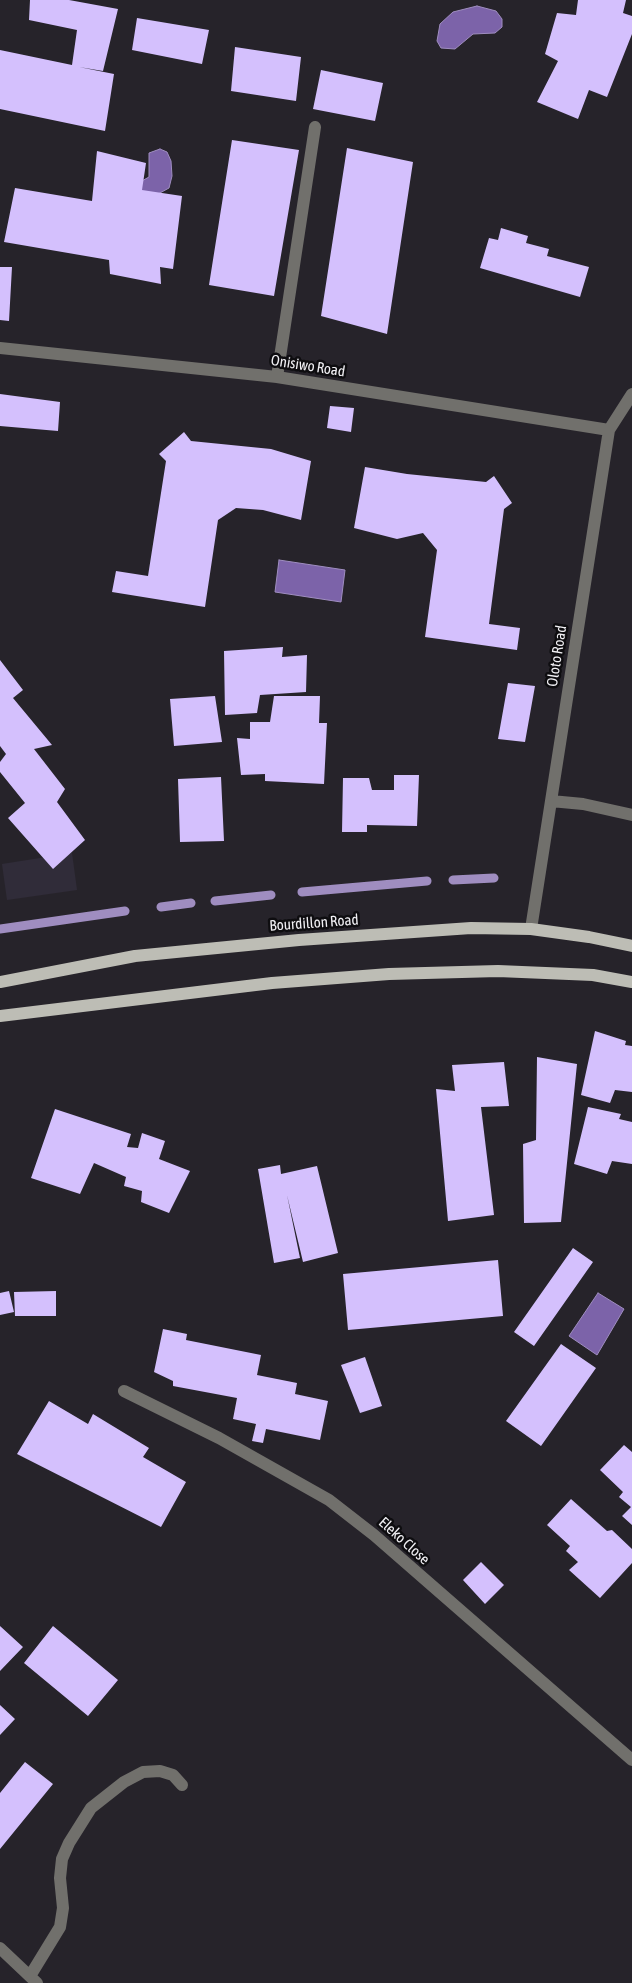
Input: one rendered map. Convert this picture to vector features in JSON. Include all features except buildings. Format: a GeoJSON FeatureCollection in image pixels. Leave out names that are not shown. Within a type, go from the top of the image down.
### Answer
{"type":"FeatureCollection","features":[{"type":"Feature","properties":{"kind":"main road","name":"Bourdillon Road"},"geometry":{"type":"LineString","coordinates":[[0,982],[135,956],[205,948],[470,928],[531,929],[588,937],[632,946]]}},
{"type":"Feature","properties":{"kind":"main road"},"geometry":{"type":"LineString","coordinates":[[0,1016],[272,983],[389,974],[498,970],[593,975],[632,982]]}},
{"type":"Feature","properties":{"kind":"street"},"geometry":{"type":"LineString","coordinates":[[277,377],[315,128]]}},
{"type":"Feature","properties":{"kind":"street","name":"Onisiwo Road"},"geometry":{"type":"LineString","coordinates":[[0,348],[277,377],[609,430]]}},
{"type":"Feature","properties":{"kind":"street","name":"Oloto Road"},"geometry":{"type":"LineString","coordinates":[[531,929],[609,430],[632,394]]}},
{"type":"Feature","properties":{"kind":"street"},"geometry":{"type":"LineString","coordinates":[[551,801],[583,804],[632,815]]}},
{"type":"Feature","properties":{"kind":"street","name":"Eleko Close"},"geometry":{"type":"LineString","coordinates":[[124,1391],[219,1438],[329,1500],[374,1535],[632,1760]]}},
{"type":"Feature","properties":{"kind":"street"},"geometry":{"type":"LineString","coordinates":[[0,1948],[34,1980],[60,1928],[63,1908],[60,1878],[62,1859],[68,1842],[91,1808],[124,1782],[143,1772],[160,1770],[173,1775],[182,1785]]}},
{"type":"Feature","properties":{"kind":"shaded area"},"geometry":{"type":"Polygon","coordinates":[[[477,6],[496,11],[502,19],[502,27],[495,33],[473,34],[455,49],[441,48],[437,41],[440,24],[453,12],[477,6]]]}},
{"type":"Feature","properties":{"kind":"shaded area"},"geometry":{"type":"Polygon","coordinates":[[[160,149],[167,152],[171,161],[172,176],[169,188],[158,194],[140,192],[140,182],[149,177],[149,153],[160,149]]]}},
{"type":"Feature","properties":{"kind":"shaded area"},"geometry":{"type":"Polygon","coordinates":[[[279,560],[345,570],[341,602],[275,592],[279,560]]]}},
{"type":"Feature","properties":{"kind":"shaded area"},"geometry":{"type":"Polygon","coordinates":[[[72,853],[77,890],[7,900],[2,864],[72,853]]]}},
{"type":"Feature","properties":{"kind":"shaded area"},"geometry":{"type":"Polygon","coordinates":[[[598,1293],[624,1309],[597,1355],[569,1336],[598,1293]]]}},
{"type":"Feature","properties":{"kind":"waterway"},"geometry":{"type":"LineString","coordinates":[[453,880],[494,878]]}},
{"type":"Feature","properties":{"kind":"waterway"},"geometry":{"type":"LineString","coordinates":[[302,892],[427,881]]}},
{"type":"Feature","properties":{"kind":"waterway"},"geometry":{"type":"LineString","coordinates":[[215,901],[271,895]]}},
{"type":"Feature","properties":{"kind":"waterway"},"geometry":{"type":"LineString","coordinates":[[161,907],[191,903]]}},
{"type":"Feature","properties":{"kind":"waterway"},"geometry":{"type":"LineString","coordinates":[[0,929],[125,911]]}}]}
